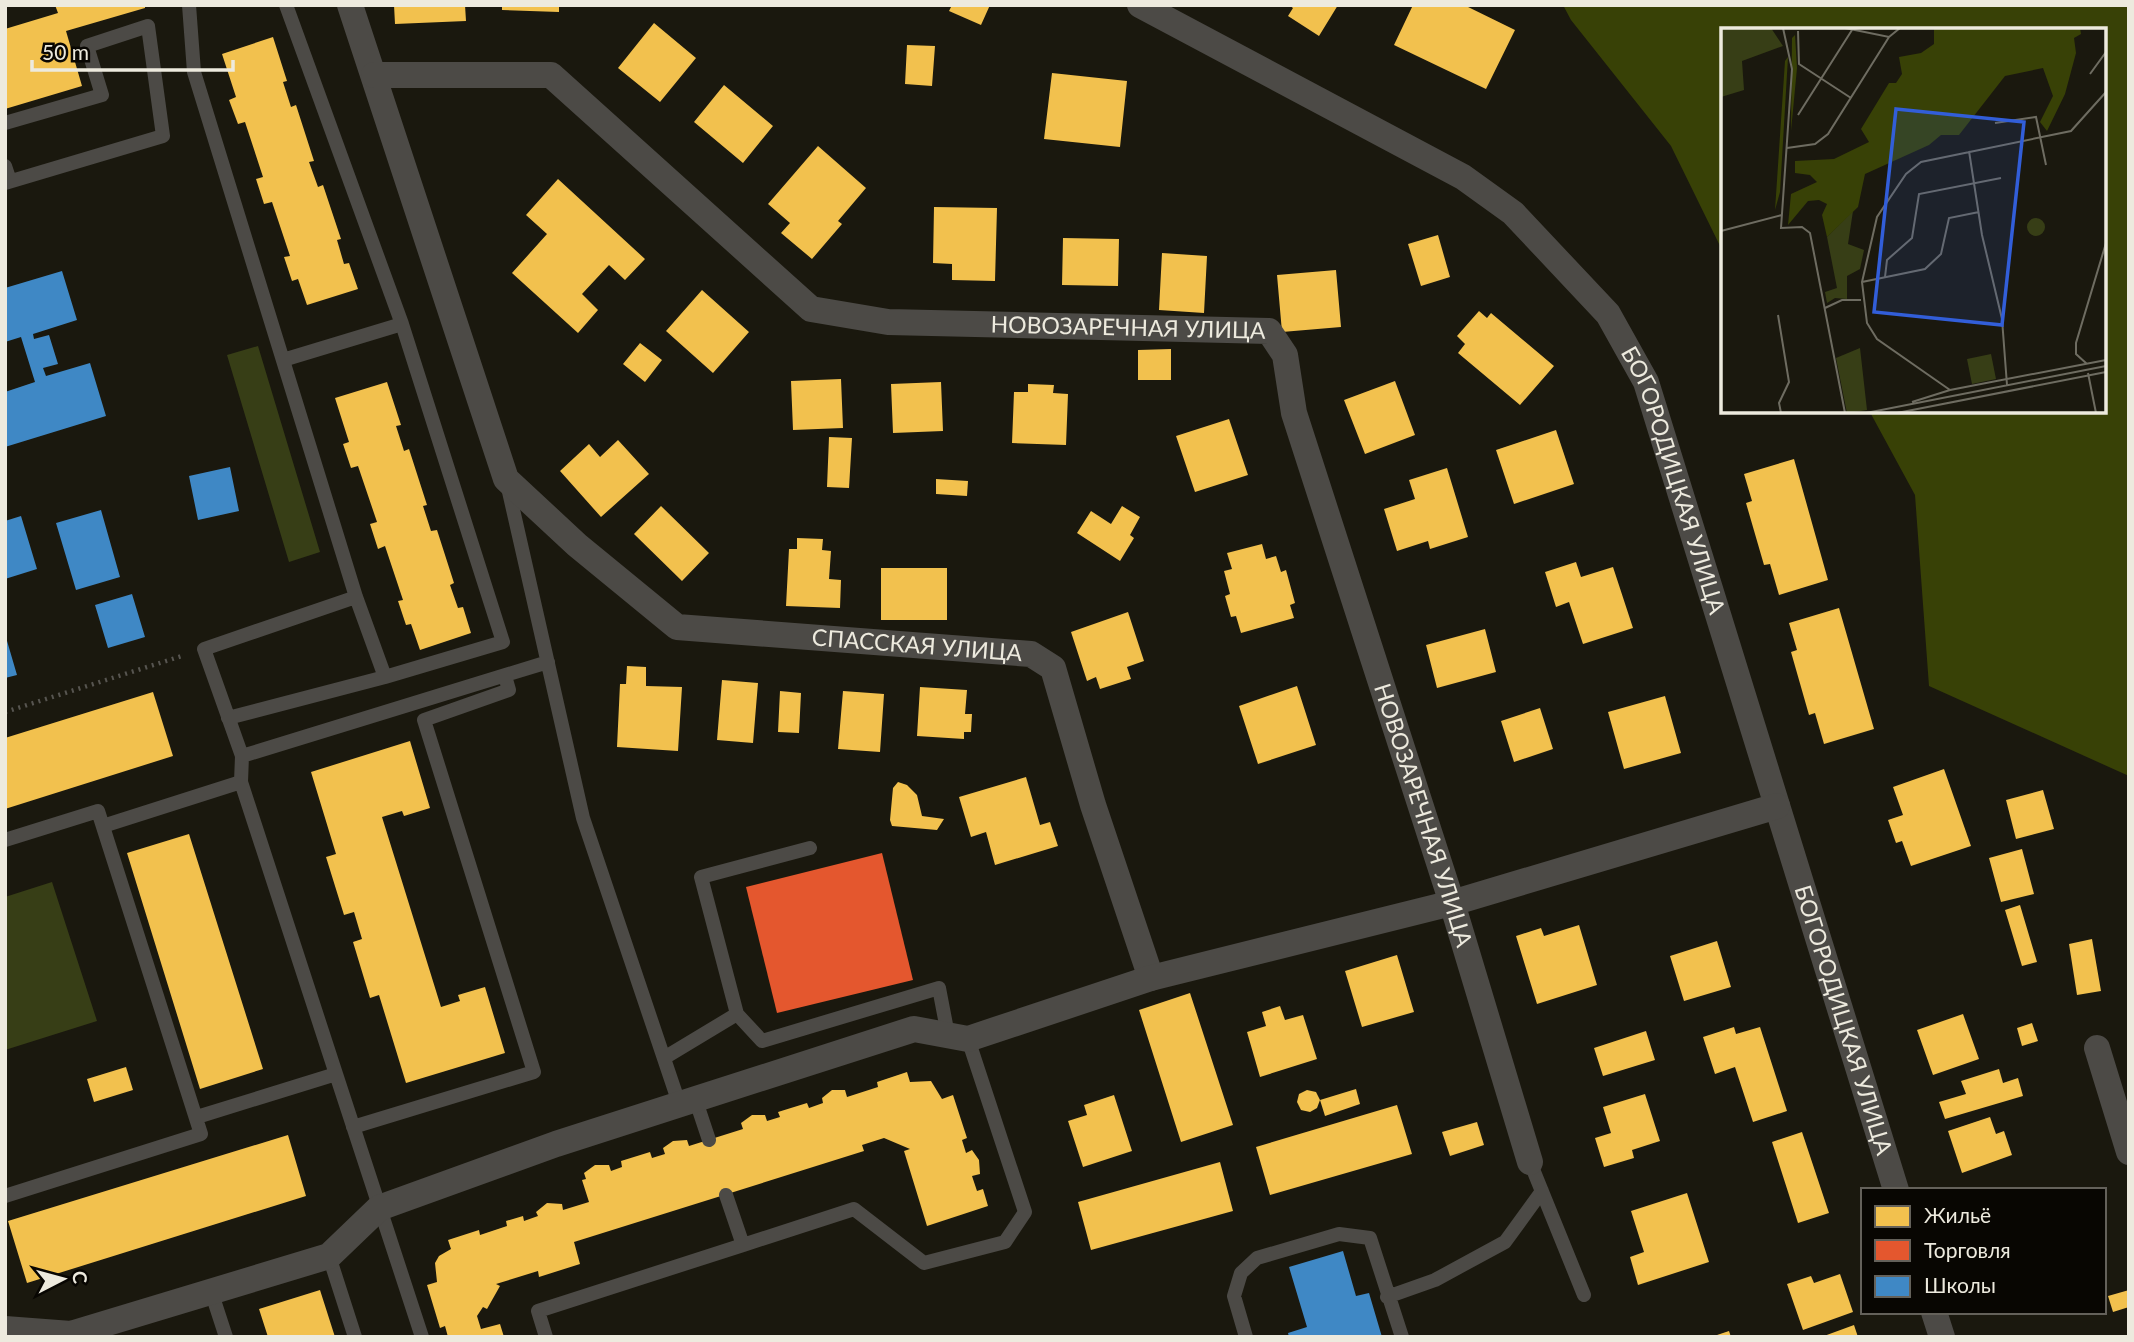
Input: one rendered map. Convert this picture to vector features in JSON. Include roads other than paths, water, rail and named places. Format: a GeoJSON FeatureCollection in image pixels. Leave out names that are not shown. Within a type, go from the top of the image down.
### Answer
{"type":"FeatureCollection","features":[{"type":"Feature","properties":{"kind":"street"},"geometry":{"type":"LineString","coordinates":[[350,5],[506,478]]}},
{"type":"Feature","properties":{"kind":"street","name":"БОГОРОДИЦКАЯ УЛИЦА"},"geometry":{"type":"LineString","coordinates":[[1140,5],[1463,177],[1513,213],[1608,314],[1646,382],[1895,1188]]}},
{"type":"Feature","properties":{"kind":"street","name":"НОВОЗАРЕЧНАЯ УЛИЦА"},"geometry":{"type":"LineString","coordinates":[[374,75],[551,75],[811,309],[888,322],[1269,331],[1285,355],[1294,413],[1452,903],[1530,1162]]}},
{"type":"Feature","properties":{"kind":"street","name":"СПАССКАЯ УЛИЦА"},"geometry":{"type":"LineString","coordinates":[[506,478],[577,545],[677,627],[1031,654],[1053,668],[1093,805],[1151,978]]}},
{"type":"Feature","properties":{"kind":"street"},"geometry":{"type":"LineString","coordinates":[[6,1325],[71,1334],[329,1256],[379,1208],[556,1144],[688,1104],[914,1029],[958,1037],[1151,978],[1452,903],[1777,806]]}},
{"type":"Feature","properties":{"kind":"street"},"geometry":{"type":"LineString","coordinates":[[2096,1048],[2129,1152]]}},
{"type":"Feature","properties":{"kind":"street"},"geometry":{"type":"LineString","coordinates":[[1935,1314],[1942,1337]]}},
{"type":"Feature","properties":{"kind":"lane"},"geometry":{"type":"LineString","coordinates":[[190,5],[194,72],[356,597],[385,677]]}},
{"type":"Feature","properties":{"kind":"lane"},"geometry":{"type":"LineString","coordinates":[[228,718],[385,677],[503,642],[402,324],[286,5]]}},
{"type":"Feature","properties":{"kind":"lane"},"geometry":{"type":"LineString","coordinates":[[5,123],[102,95],[87,46],[148,26],[163,136],[8,182],[5,166]]}},
{"type":"Feature","properties":{"kind":"lane"},"geometry":{"type":"LineString","coordinates":[[283,360],[402,324]]}},
{"type":"Feature","properties":{"kind":"lane"},"geometry":{"type":"LineString","coordinates":[[506,478],[583,818],[664,1058],[709,1140]]}},
{"type":"Feature","properties":{"kind":"lane"},"geometry":{"type":"LineString","coordinates":[[356,597],[204,649],[242,756],[242,782],[422,1337]]}},
{"type":"Feature","properties":{"kind":"lane"},"geometry":{"type":"LineString","coordinates":[[242,756],[548,662]]}},
{"type":"Feature","properties":{"kind":"lane"},"geometry":{"type":"LineString","coordinates":[[353,1127],[534,1072],[424,720],[509,690],[505,676]]}},
{"type":"Feature","properties":{"kind":"lane"},"geometry":{"type":"LineString","coordinates":[[103,826],[242,782]]}},
{"type":"Feature","properties":{"kind":"lane"},"geometry":{"type":"LineString","coordinates":[[5,840],[98,811],[201,1134],[5,1196]]}},
{"type":"Feature","properties":{"kind":"lane"},"geometry":{"type":"LineString","coordinates":[[546,1337],[538,1311],[854,1209],[924,1263],[1005,1242],[1025,1212],[939,988],[762,1041],[737,1014],[701,877],[810,848]]}},
{"type":"Feature","properties":{"kind":"lane"},"geometry":{"type":"LineString","coordinates":[[664,1058],[737,1014]]}},
{"type":"Feature","properties":{"kind":"lane"},"geometry":{"type":"LineString","coordinates":[[197,1118],[336,1074]]}},
{"type":"Feature","properties":{"kind":"lane"},"geometry":{"type":"LineString","coordinates":[[1530,1162],[1584,1295]]}},
{"type":"Feature","properties":{"kind":"lane"},"geometry":{"type":"LineString","coordinates":[[1387,1297],[1435,1280],[1505,1242],[1542,1191]]}},
{"type":"Feature","properties":{"kind":"lane"},"geometry":{"type":"LineString","coordinates":[[726,1195],[743,1245]]}},
{"type":"Feature","properties":{"kind":"lane"},"geometry":{"type":"LineString","coordinates":[[1246,1337],[1234,1296],[1241,1273],[1257,1258],[1339,1234],[1370,1238],[1402,1337]]}},
{"type":"Feature","properties":{"kind":"lane"},"geometry":{"type":"LineString","coordinates":[[329,1256],[355,1337]]}},
{"type":"Feature","properties":{"kind":"lane"},"geometry":{"type":"LineString","coordinates":[[211,1291],[226,1337]]}}]}
